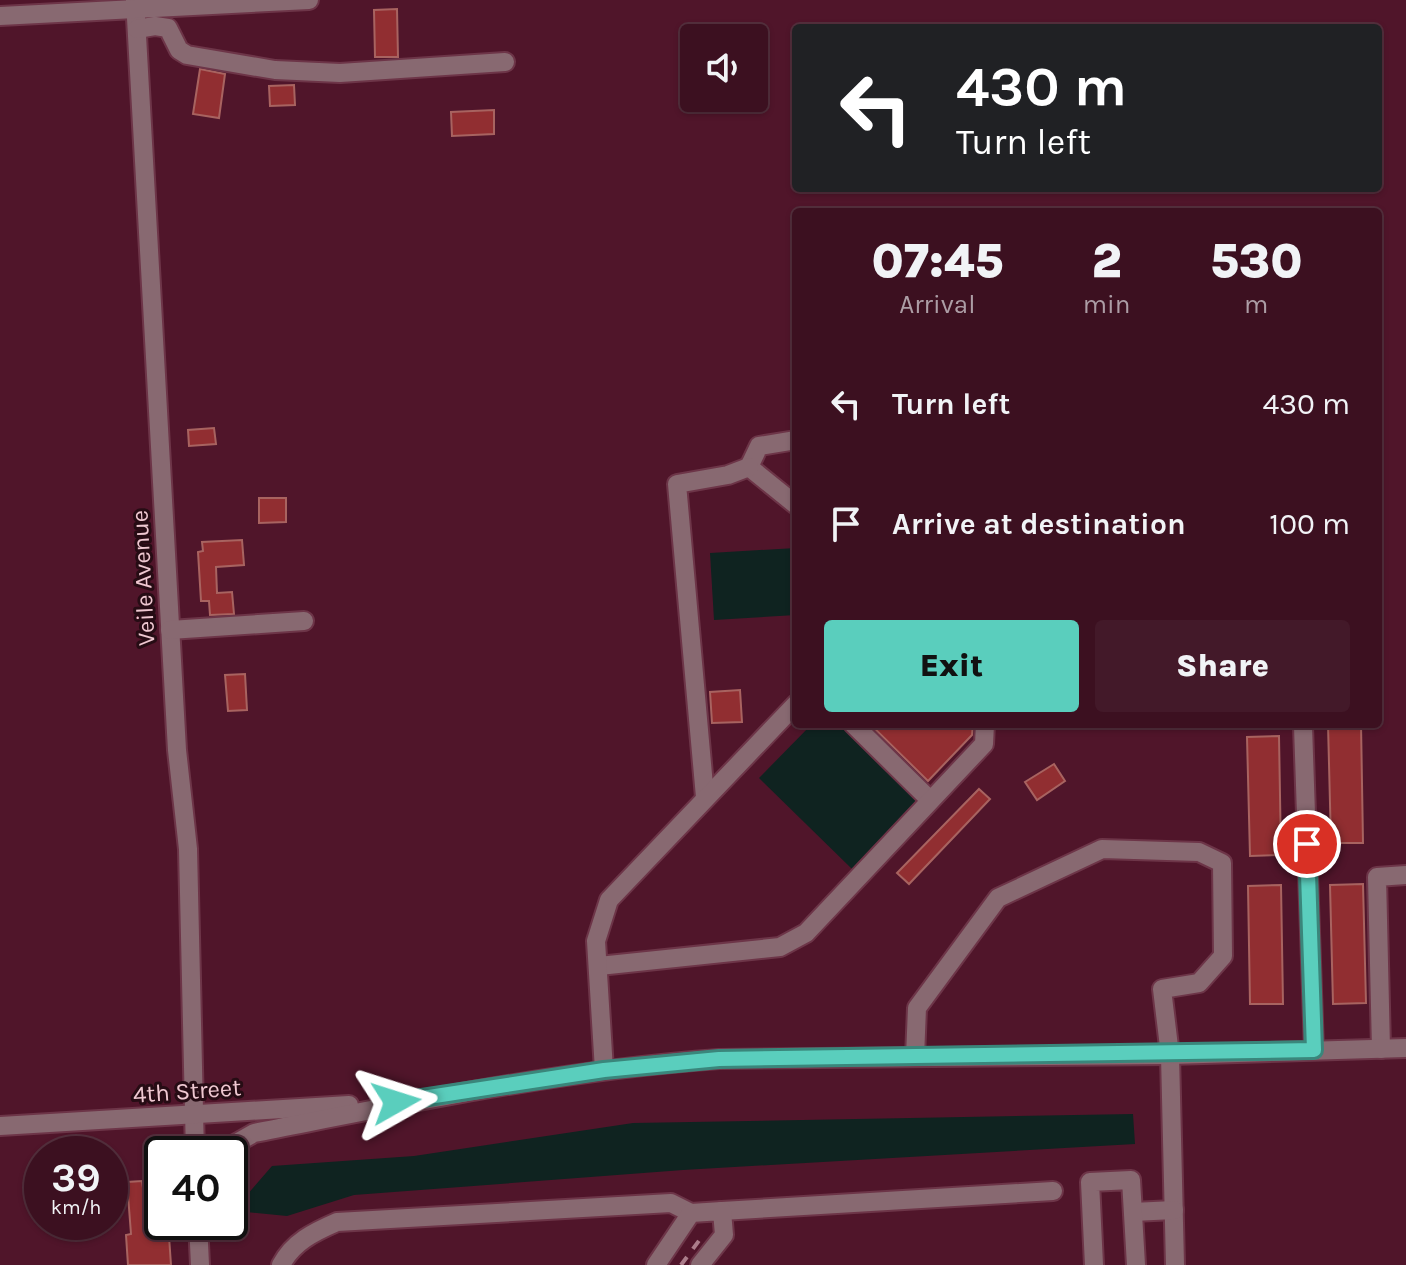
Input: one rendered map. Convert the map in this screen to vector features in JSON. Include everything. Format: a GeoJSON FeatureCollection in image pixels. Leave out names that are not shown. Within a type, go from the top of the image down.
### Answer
{"type":"FeatureCollection","features":[{"type":"Feature","properties":{"kind":"street"},"geometry":{"type":"LineString","coordinates":[[0,16],[136,5],[309,0]]}},
{"type":"Feature","properties":{"kind":"street","name":"Veile Avenue"},"geometry":{"type":"LineString","coordinates":[[136,5],[177,750],[188,849],[194,1136]]}},
{"type":"Feature","properties":{"kind":"street"},"geometry":{"type":"LineString","coordinates":[[137,29],[155,26],[168,28],[179,50],[187,55],[275,70],[340,73],[505,62]]}},
{"type":"Feature","properties":{"kind":"street"},"geometry":{"type":"LineString","coordinates":[[705,797],[677,484],[728,475],[749,467],[759,446],[792,441]]}},
{"type":"Feature","properties":{"kind":"street"},"geometry":{"type":"LineString","coordinates":[[749,467],[792,502]]}},
{"type":"Feature","properties":{"kind":"street"},"geometry":{"type":"LineString","coordinates":[[170,630],[304,621]]}},
{"type":"Feature","properties":{"kind":"street"},"geometry":{"type":"LineString","coordinates":[[604,1070],[596,941],[609,900],[792,708]]}},
{"type":"Feature","properties":{"kind":"street"},"geometry":{"type":"LineString","coordinates":[[857,728],[930,800]]}},
{"type":"Feature","properties":{"kind":"street"},"geometry":{"type":"LineString","coordinates":[[599,966],[780,947],[806,933],[984,744],[985,728]]}},
{"type":"Feature","properties":{"kind":"street"},"geometry":{"type":"LineString","coordinates":[[1303,728],[1314,1050]]}},
{"type":"Feature","properties":{"kind":"street"},"geometry":{"type":"LineString","coordinates":[[915,1057],[917,1008],[998,898],[1102,849],[1199,852],[1222,863],[1223,956],[1199,983],[1162,989],[1170,1055],[1175,1265]]}},
{"type":"Feature","properties":{"kind":"street"},"geometry":{"type":"LineString","coordinates":[[1381,1049],[1377,877],[1406,875]]}},
{"type":"Feature","properties":{"kind":"street"},"geometry":{"type":"LineString","coordinates":[[248,1136],[416,1100],[604,1070],[719,1059],[1170,1055],[1406,1048]]}},
{"type":"Feature","properties":{"kind":"street","name":"4th Street"},"geometry":{"type":"LineString","coordinates":[[0,1126],[416,1100]]}},
{"type":"Feature","properties":{"kind":"street"},"geometry":{"type":"LineString","coordinates":[[1094,1265],[1090,1182],[1131,1180],[1136,1265]]}},
{"type":"Feature","properties":{"kind":"street"},"geometry":{"type":"LineString","coordinates":[[281,1265],[310,1234],[337,1222],[671,1203],[691,1213],[1053,1191]]}},
{"type":"Feature","properties":{"kind":"street"},"geometry":{"type":"LineString","coordinates":[[1133,1212],[1174,1210]]}},
{"type":"Feature","properties":{"kind":"street"},"geometry":{"type":"LineString","coordinates":[[700,1265],[724,1235],[722,1211]]}},
{"type":"Feature","properties":{"kind":"street"},"geometry":{"type":"LineString","coordinates":[[656,1265],[691,1213]]}},
{"type":"Feature","properties":{"kind":"street"},"geometry":{"type":"LineString","coordinates":[[199,1240],[200,1265]]}},
{"type":"Feature","properties":{"kind":"shaded area"},"geometry":{"type":"Polygon","coordinates":[[[792,548],[792,615],[714,620],[710,553],[792,548]]]}},
{"type":"Feature","properties":{"kind":"shaded area"},"geometry":{"type":"Polygon","coordinates":[[[808,728],[848,728],[921,799],[852,869],[759,778],[808,728]]]}},
{"type":"Feature","properties":{"kind":"shaded area"},"geometry":{"type":"Polygon","coordinates":[[[1133,1114],[1135,1144],[683,1170],[354,1195],[287,1216],[248,1212],[248,1194],[272,1166],[414,1156],[633,1123],[1133,1114]]]}},
{"type":"Feature","properties":{"kind":"building"},"geometry":{"type":"Polygon","coordinates":[[[397,9],[398,57],[375,57],[374,10],[397,9]]]}},
{"type":"Feature","properties":{"kind":"building"},"geometry":{"type":"Polygon","coordinates":[[[200,69],[225,74],[219,118],[193,114],[200,69]]]}},
{"type":"Feature","properties":{"kind":"building"},"geometry":{"type":"Polygon","coordinates":[[[294,85],[295,105],[270,106],[269,86],[294,85]]]}},
{"type":"Feature","properties":{"kind":"building"},"geometry":{"type":"Polygon","coordinates":[[[494,110],[494,134],[452,136],[451,112],[494,110]]]}},
{"type":"Feature","properties":{"kind":"building"},"geometry":{"type":"Polygon","coordinates":[[[214,428],[216,444],[189,446],[188,430],[214,428]]]}},
{"type":"Feature","properties":{"kind":"building"},"geometry":{"type":"Polygon","coordinates":[[[259,498],[286,498],[286,522],[259,523],[259,498]]]}},
{"type":"Feature","properties":{"kind":"building"},"geometry":{"type":"Polygon","coordinates":[[[242,540],[244,565],[216,567],[217,593],[232,592],[234,614],[210,615],[209,601],[201,601],[198,552],[203,551],[202,542],[242,540]]]}},
{"type":"Feature","properties":{"kind":"building"},"geometry":{"type":"Polygon","coordinates":[[[245,674],[247,710],[228,711],[225,675],[245,674]]]}},
{"type":"Feature","properties":{"kind":"building"},"geometry":{"type":"Polygon","coordinates":[[[740,690],[742,722],[712,723],[710,692],[740,690]]]}},
{"type":"Feature","properties":{"kind":"building"},"geometry":{"type":"Polygon","coordinates":[[[874,728],[973,728],[972,735],[928,781],[874,728]]]}},
{"type":"Feature","properties":{"kind":"building"},"geometry":{"type":"Polygon","coordinates":[[[1328,728],[1361,728],[1363,843],[1331,843],[1328,728]]]}},
{"type":"Feature","properties":{"kind":"building"},"geometry":{"type":"Polygon","coordinates":[[[1279,736],[1281,855],[1250,856],[1247,737],[1279,736]]]}},
{"type":"Feature","properties":{"kind":"building"},"geometry":{"type":"Polygon","coordinates":[[[1054,764],[1065,781],[1037,800],[1025,782],[1054,764]]]}},
{"type":"Feature","properties":{"kind":"building"},"geometry":{"type":"Polygon","coordinates":[[[979,789],[990,799],[909,884],[897,873],[979,789]]]}},
{"type":"Feature","properties":{"kind":"building"},"geometry":{"type":"Polygon","coordinates":[[[1363,884],[1366,1003],[1333,1004],[1330,885],[1363,884]]]}},
{"type":"Feature","properties":{"kind":"building"},"geometry":{"type":"Polygon","coordinates":[[[1281,885],[1283,1004],[1250,1004],[1248,886],[1281,885]]]}},
{"type":"Feature","properties":{"kind":"building"},"geometry":{"type":"Polygon","coordinates":[[[142,1181],[144,1240],[169,1240],[171,1265],[128,1265],[126,1240],[131,1234],[128,1182],[142,1181]]]}},
{"type":"Feature","properties":{"kind":"railway"},"geometry":{"type":"LineString","coordinates":[[681,1265],[701,1238]]}},
{"type":"Feature","properties":{"kind":"route"},"geometry":{"type":"LineString","coordinates":[[396,1102],[604,1070],[719,1059],[1170,1055],[1314,1050],[1307,844]]}}]}
